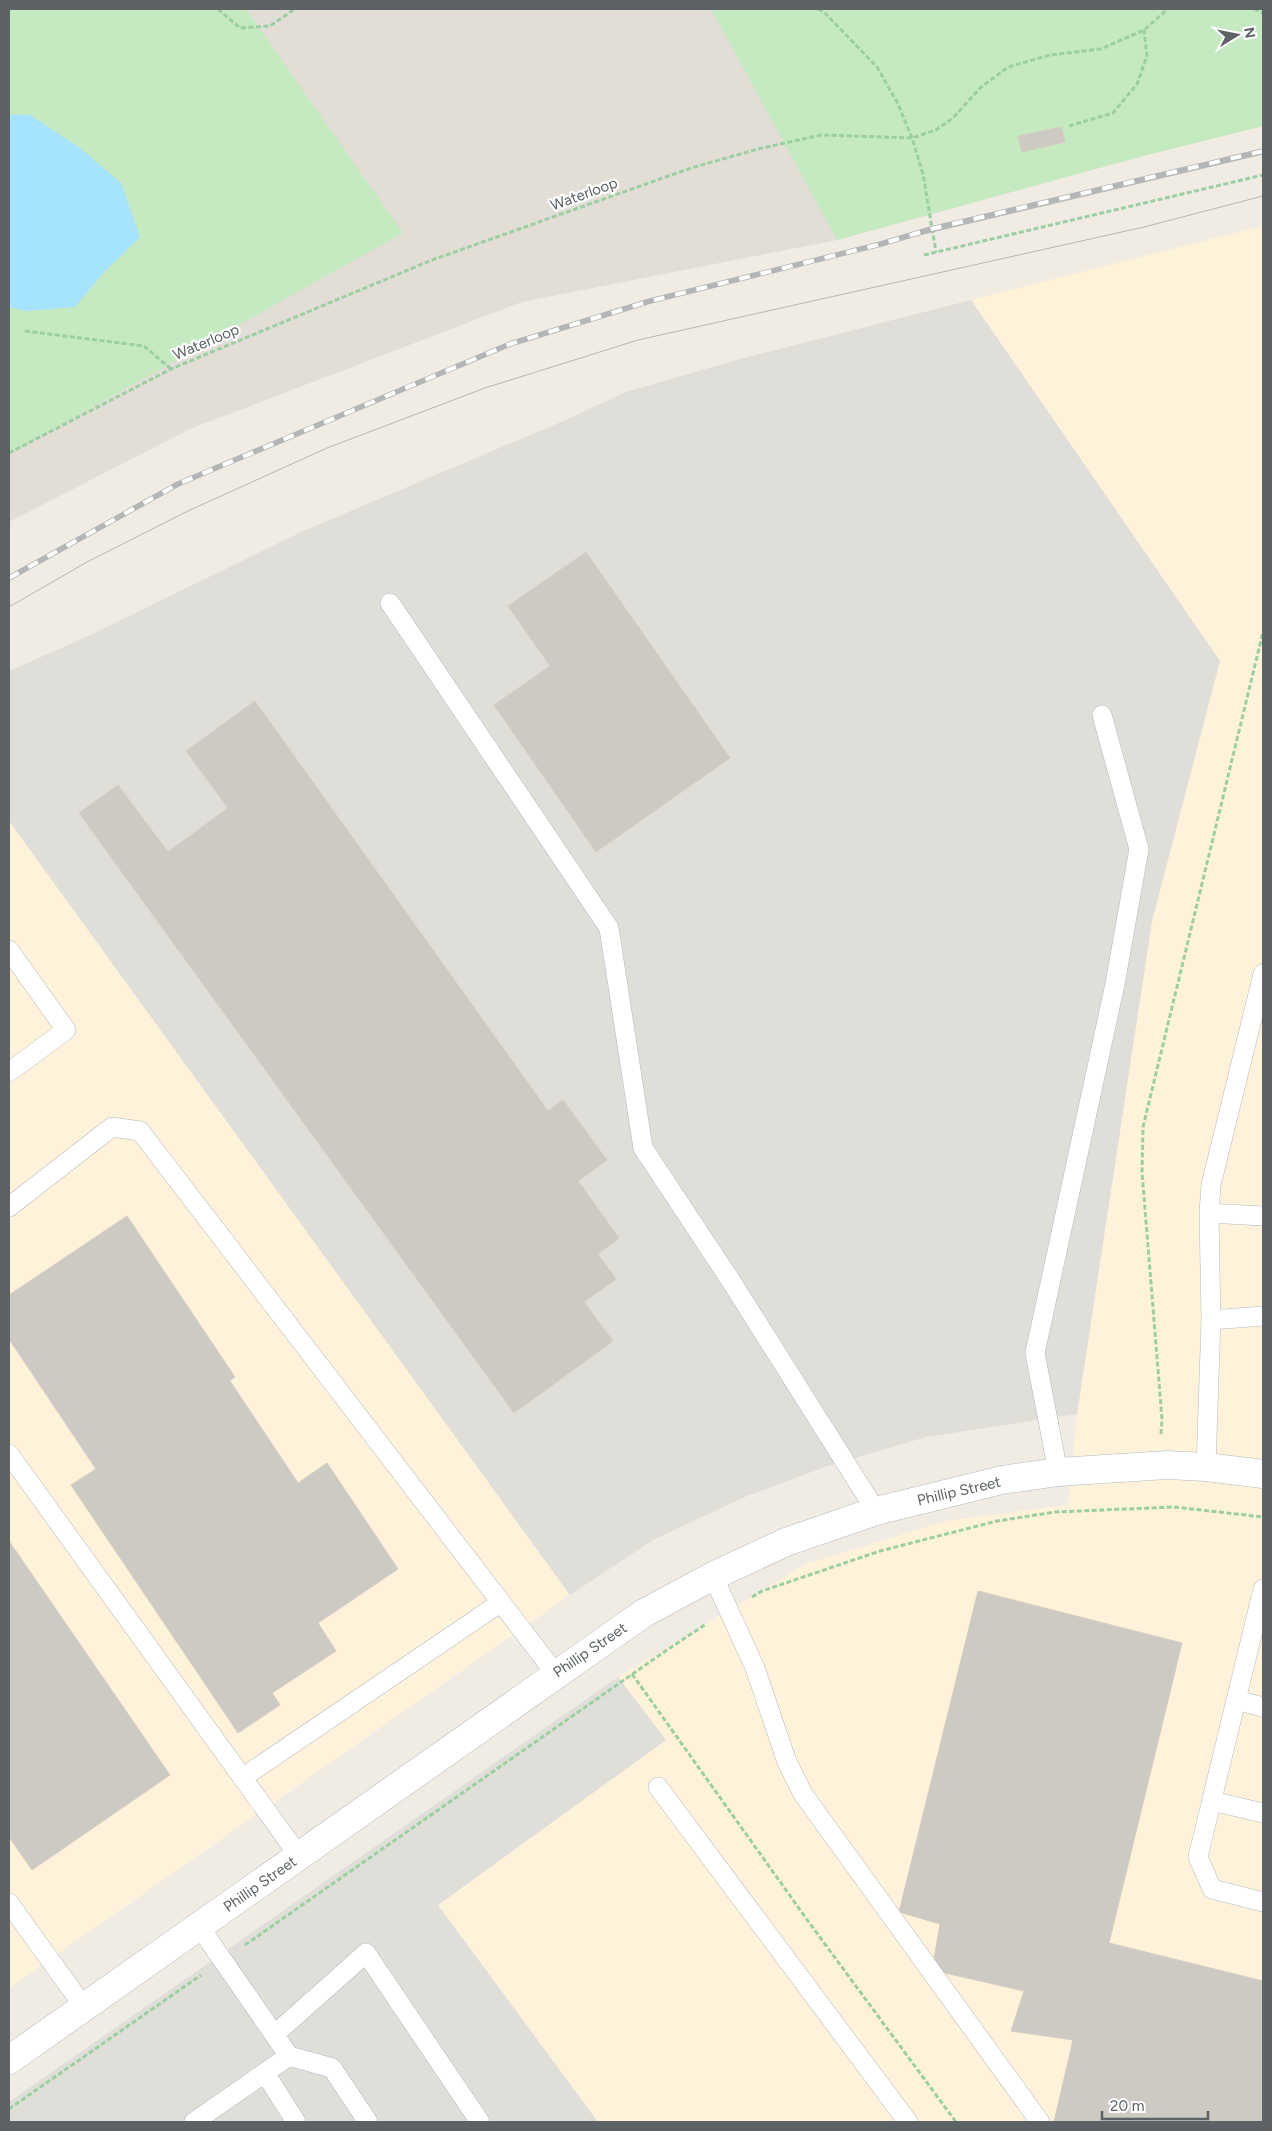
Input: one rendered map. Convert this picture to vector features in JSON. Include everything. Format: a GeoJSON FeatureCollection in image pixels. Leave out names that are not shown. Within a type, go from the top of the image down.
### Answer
{"type":"FeatureCollection","features":[{"type":"Feature","properties":{"kind":"street","name":"Phillip Street"},"geometry":{"type":"LineString","coordinates":[[9,2060],[644,1613],[713,1576],[786,1542],[876,1510],[1002,1480],[1058,1472],[1167,1465],[1206,1467],[1263,1474]]}},
{"type":"Feature","properties":{"kind":"lane"},"geometry":{"type":"LineString","coordinates":[[390,603],[610,928],[643,1148],[731,1280],[876,1510]]}},
{"type":"Feature","properties":{"kind":"lane"},"geometry":{"type":"LineString","coordinates":[[1058,1472],[1035,1353],[1115,984],[1138,849],[1102,715]]}},
{"type":"Feature","properties":{"kind":"lane"},"geometry":{"type":"LineString","coordinates":[[9,950],[66,1030],[9,1072]]}},
{"type":"Feature","properties":{"kind":"lane"},"geometry":{"type":"LineString","coordinates":[[1206,1467],[1211,1320],[1209,1214],[1211,1185],[1263,974]]}},
{"type":"Feature","properties":{"kind":"lane"},"geometry":{"type":"LineString","coordinates":[[9,1207],[112,1128],[140,1131],[556,1674]]}},
{"type":"Feature","properties":{"kind":"lane"},"geometry":{"type":"LineString","coordinates":[[1209,1214],[1263,1216]]}},
{"type":"Feature","properties":{"kind":"lane"},"geometry":{"type":"LineString","coordinates":[[1211,1320],[1263,1316]]}},
{"type":"Feature","properties":{"kind":"lane"},"geometry":{"type":"LineString","coordinates":[[9,1454],[299,1856]]}},
{"type":"Feature","properties":{"kind":"lane"},"geometry":{"type":"LineString","coordinates":[[713,1576],[755,1668],[788,1762],[803,1794],[1040,2122]]}},
{"type":"Feature","properties":{"kind":"lane"},"geometry":{"type":"LineString","coordinates":[[1263,1589],[1261,1610],[1236,1700],[1198,1857],[1212,1888],[1263,1902]]}},
{"type":"Feature","properties":{"kind":"lane"},"geometry":{"type":"LineString","coordinates":[[242,1778],[500,1603]]}},
{"type":"Feature","properties":{"kind":"lane"},"geometry":{"type":"LineString","coordinates":[[1236,1700],[1263,1707]]}},
{"type":"Feature","properties":{"kind":"lane"},"geometry":{"type":"LineString","coordinates":[[658,1787],[908,2122]]}},
{"type":"Feature","properties":{"kind":"lane"},"geometry":{"type":"LineString","coordinates":[[1212,1801],[1263,1813]]}},
{"type":"Feature","properties":{"kind":"lane"},"geometry":{"type":"LineString","coordinates":[[9,1903],[84,2007]]}},
{"type":"Feature","properties":{"kind":"lane"},"geometry":{"type":"LineString","coordinates":[[200,1926],[289,2056],[332,2068],[368,2122]]}},
{"type":"Feature","properties":{"kind":"lane"},"geometry":{"type":"LineString","coordinates":[[274,2035],[366,1953],[480,2122]]}},
{"type":"Feature","properties":{"kind":"lane"},"geometry":{"type":"LineString","coordinates":[[194,2122],[289,2056]]}},
{"type":"Feature","properties":{"kind":"lane"},"geometry":{"type":"LineString","coordinates":[[265,2073],[296,2122]]}},
{"type":"Feature","properties":{"kind":"path"},"geometry":{"type":"LineString","coordinates":[[218,9],[240,28],[270,26],[295,9]]}},
{"type":"Feature","properties":{"kind":"path"},"geometry":{"type":"LineString","coordinates":[[818,9],[824,10],[877,67],[898,104],[912,138],[923,174],[936,252]]}},
{"type":"Feature","properties":{"kind":"path","name":"Waterloop"},"geometry":{"type":"LineString","coordinates":[[9,453],[171,369],[432,260],[691,168],[758,149],[821,135],[912,138],[936,130],[947,122],[980,88],[1008,67],[1050,55],[1101,49],[1144,30],[1168,9]]}},
{"type":"Feature","properties":{"kind":"path"},"geometry":{"type":"LineString","coordinates":[[1254,9],[1263,13]]}},
{"type":"Feature","properties":{"kind":"path"},"geometry":{"type":"LineString","coordinates":[[1069,126],[1113,113],[1137,84],[1146,56],[1144,30]]}},
{"type":"Feature","properties":{"kind":"path"},"geometry":{"type":"LineString","coordinates":[[924,254],[1263,175]]}},
{"type":"Feature","properties":{"kind":"path"},"geometry":{"type":"LineString","coordinates":[[25,331],[144,346],[171,369]]}},
{"type":"Feature","properties":{"kind":"path"},"geometry":{"type":"LineString","coordinates":[[1161,1437],[1162,1419],[1142,1172],[1143,1127],[1263,632]]}},
{"type":"Feature","properties":{"kind":"path"},"geometry":{"type":"LineString","coordinates":[[1174,1501],[1174,1507]]}},
{"type":"Feature","properties":{"kind":"path"},"geometry":{"type":"LineString","coordinates":[[9,2109],[632,1674],[728,1610],[762,1591],[880,1551],[997,1521],[1055,1512],[1174,1507],[1263,1517]]}},
{"type":"Feature","properties":{"kind":"path"},"geometry":{"type":"LineString","coordinates":[[632,1674],[808,1921],[956,2122]]}},
{"type":"Feature","properties":{"kind":"shaded area"},"geometry":{"type":"Polygon","coordinates":[[[9,9],[1263,9],[1263,126],[1143,156],[837,240],[522,302],[190,429],[9,522],[9,9]]]}},
{"type":"Feature","properties":{"kind":"shaded area"},"geometry":{"type":"Polygon","coordinates":[[[1263,226],[1263,2122],[598,2122],[438,1905],[666,1740],[618,1677],[806,1564],[946,1521],[1068,1505],[1077,1414],[1152,921],[1220,661],[971,300],[1263,226]]]}},
{"type":"Feature","properties":{"kind":"shaded area"},"geometry":{"type":"Polygon","coordinates":[[[971,300],[1220,661],[1152,921],[1077,1414],[926,1437],[825,1467],[747,1496],[653,1540],[570,1595],[9,821],[9,671],[84,638],[301,532],[568,419],[626,392],[740,359],[971,300]]]}},
{"type":"Feature","properties":{"kind":"shaded area"},"geometry":{"type":"Polygon","coordinates":[[[9,821],[570,1595],[9,1988],[9,821]]]}},
{"type":"Feature","properties":{"kind":"shaded area"},"geometry":{"type":"Polygon","coordinates":[[[618,1677],[666,1740],[438,1905],[598,2122],[9,2122],[9,2102],[618,1677]]]}},
{"type":"Feature","properties":{"kind":"green space"},"geometry":{"type":"Polygon","coordinates":[[[9,9],[246,9],[403,233],[9,454],[9,307],[25,311],[75,307],[104,272],[121,183],[80,148],[30,115],[9,115],[9,9]]]}},
{"type":"Feature","properties":{"kind":"green space"},"geometry":{"type":"Polygon","coordinates":[[[711,9],[1263,9],[1263,126],[1143,156],[837,240],[711,9]]]}},
{"type":"Feature","properties":{"kind":"water"},"geometry":{"type":"Polygon","coordinates":[[[9,115],[30,115],[80,148],[121,183],[140,237],[104,272],[75,307],[25,311],[9,307],[9,115]]]}},
{"type":"Feature","properties":{"kind":"building"},"geometry":{"type":"Polygon","coordinates":[[[1061,127],[1065,142],[1022,152],[1018,136],[1061,127]]]}},
{"type":"Feature","properties":{"kind":"building"},"geometry":{"type":"Polygon","coordinates":[[[586,552],[730,758],[596,852],[494,705],[550,666],[508,606],[586,552]]]}},
{"type":"Feature","properties":{"kind":"building"},"geometry":{"type":"Polygon","coordinates":[[[255,701],[548,1111],[563,1100],[607,1160],[578,1181],[619,1238],[598,1254],[616,1279],[584,1302],[613,1341],[514,1413],[79,813],[118,785],[168,852],[228,808],[186,751],[255,701]]]}},
{"type":"Feature","properties":{"kind":"building"},"geometry":{"type":"Polygon","coordinates":[[[127,1216],[235,1377],[230,1381],[298,1483],[327,1463],[398,1569],[318,1623],[336,1651],[272,1693],[280,1705],[238,1733],[71,1485],[96,1469],[9,1339],[9,1295],[127,1216]]]}},
{"type":"Feature","properties":{"kind":"building"},"geometry":{"type":"Polygon","coordinates":[[[9,1541],[170,1775],[32,1870],[9,1837],[9,1541]]]}},
{"type":"Feature","properties":{"kind":"building"},"geometry":{"type":"Polygon","coordinates":[[[978,1591],[1182,1643],[1109,1943],[1263,1981],[1263,2122],[1054,2122],[1073,2040],[1011,2031],[1024,1991],[932,1970],[940,1924],[899,1912],[978,1591]]]}},
{"type":"Feature","properties":{"kind":"tram line"},"geometry":{"type":"LineString","coordinates":[[881,244],[1263,154]]}},
{"type":"Feature","properties":{"kind":"tram line"},"geometry":{"type":"LineString","coordinates":[[9,607],[87,562],[188,511],[327,448],[485,388],[638,340],[1144,227],[1263,196]]}},
{"type":"Feature","properties":{"kind":"railway"},"geometry":{"type":"LineString","coordinates":[[9,578],[178,484],[510,344],[650,301],[881,244],[931,229],[1263,151]]}}]}
